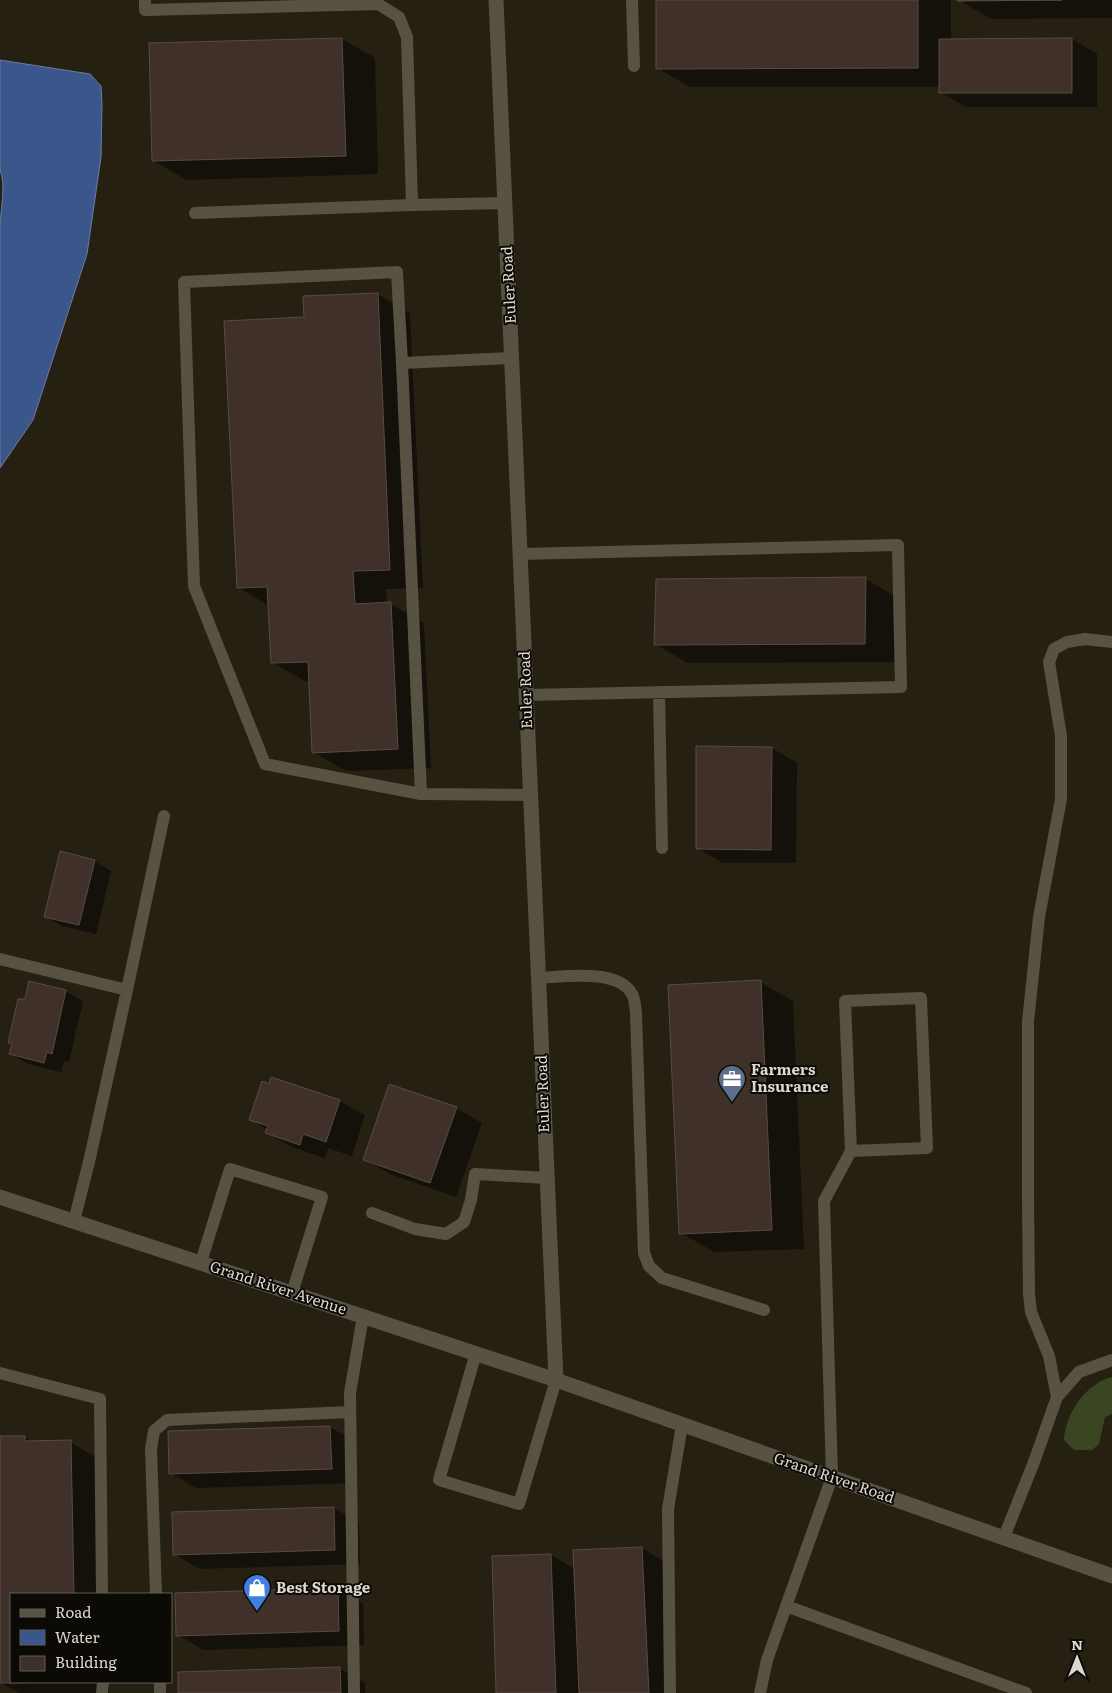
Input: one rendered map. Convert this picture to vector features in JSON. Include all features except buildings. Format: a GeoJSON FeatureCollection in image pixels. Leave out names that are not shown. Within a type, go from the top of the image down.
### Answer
{"type":"FeatureCollection","features":[{"type":"Feature","properties":{"kind":"street","name":"Euler Road"},"geometry":{"type":"LineString","coordinates":[[496,0],[556,1380]]}},
{"type":"Feature","properties":{"kind":"street","name":"Grand River Avenue"},"geometry":{"type":"LineString","coordinates":[[0,1197],[556,1380]]}},
{"type":"Feature","properties":{"kind":"street","name":"Grand River Road"},"geometry":{"type":"LineString","coordinates":[[556,1380],[1112,1576]]}},
{"type":"Feature","properties":{"kind":"lane"},"geometry":{"type":"LineString","coordinates":[[145,0],[145,10],[378,4],[399,17],[407,37],[412,205]]}},
{"type":"Feature","properties":{"kind":"lane"},"geometry":{"type":"LineString","coordinates":[[632,0],[634,66]]}},
{"type":"Feature","properties":{"kind":"lane"},"geometry":{"type":"LineString","coordinates":[[195,213],[505,203]]}},
{"type":"Feature","properties":{"kind":"lane"},"geometry":{"type":"LineString","coordinates":[[421,794],[397,272],[184,282],[194,586],[265,764],[421,794],[530,795]]}},
{"type":"Feature","properties":{"kind":"lane"},"geometry":{"type":"LineString","coordinates":[[402,363],[512,358]]}},
{"type":"Feature","properties":{"kind":"lane"},"geometry":{"type":"LineString","coordinates":[[520,554],[898,545],[901,687],[526,695]]}},
{"type":"Feature","properties":{"kind":"lane"},"geometry":{"type":"LineString","coordinates":[[1056,1397],[1049,1356],[1031,1312],[1028,1237],[1028,1022],[1038,917],[1061,799],[1061,736],[1049,662],[1054,650],[1067,642],[1085,639],[1112,642]]}},
{"type":"Feature","properties":{"kind":"lane"},"geometry":{"type":"LineString","coordinates":[[659,692],[662,848]]}},
{"type":"Feature","properties":{"kind":"lane"},"geometry":{"type":"LineString","coordinates":[[74,1221],[89,1162],[164,816]]}},
{"type":"Feature","properties":{"kind":"lane"},"geometry":{"type":"LineString","coordinates":[[0,959],[127,990]]}},
{"type":"Feature","properties":{"kind":"lane"},"geometry":{"type":"LineString","coordinates":[[538,978],[602,976],[620,982],[632,994],[636,1013],[644,1253],[648,1266],[662,1278],[764,1310]]}},
{"type":"Feature","properties":{"kind":"lane"},"geometry":{"type":"LineString","coordinates":[[760,1693],[766,1660],[832,1477],[824,1200],[851,1151],[845,1001],[920,998],[927,1148],[851,1151]]}},
{"type":"Feature","properties":{"kind":"lane"},"geometry":{"type":"LineString","coordinates":[[201,1262],[230,1169],[322,1197],[292,1293]]}},
{"type":"Feature","properties":{"kind":"lane"},"geometry":{"type":"LineString","coordinates":[[372,1213],[415,1229],[446,1234],[464,1222],[476,1174],[547,1178]]}},
{"type":"Feature","properties":{"kind":"lane"},"geometry":{"type":"LineString","coordinates":[[354,1693],[350,1393],[363,1316]]}},
{"type":"Feature","properties":{"kind":"lane"},"geometry":{"type":"LineString","coordinates":[[476,1353],[439,1480],[519,1504],[556,1380]]}},
{"type":"Feature","properties":{"kind":"lane"},"geometry":{"type":"LineString","coordinates":[[1004,1537],[1034,1462],[1056,1397],[1079,1372],[1112,1360]]}},
{"type":"Feature","properties":{"kind":"lane"},"geometry":{"type":"LineString","coordinates":[[0,1373],[100,1399],[102,1593]]}},
{"type":"Feature","properties":{"kind":"lane"},"geometry":{"type":"LineString","coordinates":[[156,1593],[150,1449],[154,1431],[167,1420],[350,1412]]}},
{"type":"Feature","properties":{"kind":"lane"},"geometry":{"type":"LineString","coordinates":[[670,1693],[668,1509],[682,1425]]}},
{"type":"Feature","properties":{"kind":"lane"},"geometry":{"type":"LineString","coordinates":[[786,1606],[1026,1693]]}},
{"type":"Feature","properties":{"kind":"green space"},"geometry":{"type":"Polygon","coordinates":[[[1112,1377],[1112,1414],[1105,1417],[1099,1444],[1092,1450],[1074,1450],[1064,1440],[1073,1410],[1085,1393],[1093,1386],[1112,1377]]]}},
{"type":"Feature","properties":{"kind":"water"},"geometry":{"type":"Polygon","coordinates":[[[0,60],[90,74],[101,86],[102,105],[101,157],[87,254],[33,420],[0,468],[0,224],[3,189],[0,170],[0,60]]]}},
{"type":"Feature","properties":{"kind":"place","name":"Farmers Insurance"},"geometry":{"type":"Point","coordinates":[732,1103]}},
{"type":"Feature","properties":{"kind":"place","name":"Best Storage"},"geometry":{"type":"Point","coordinates":[257,1612]}}]}
